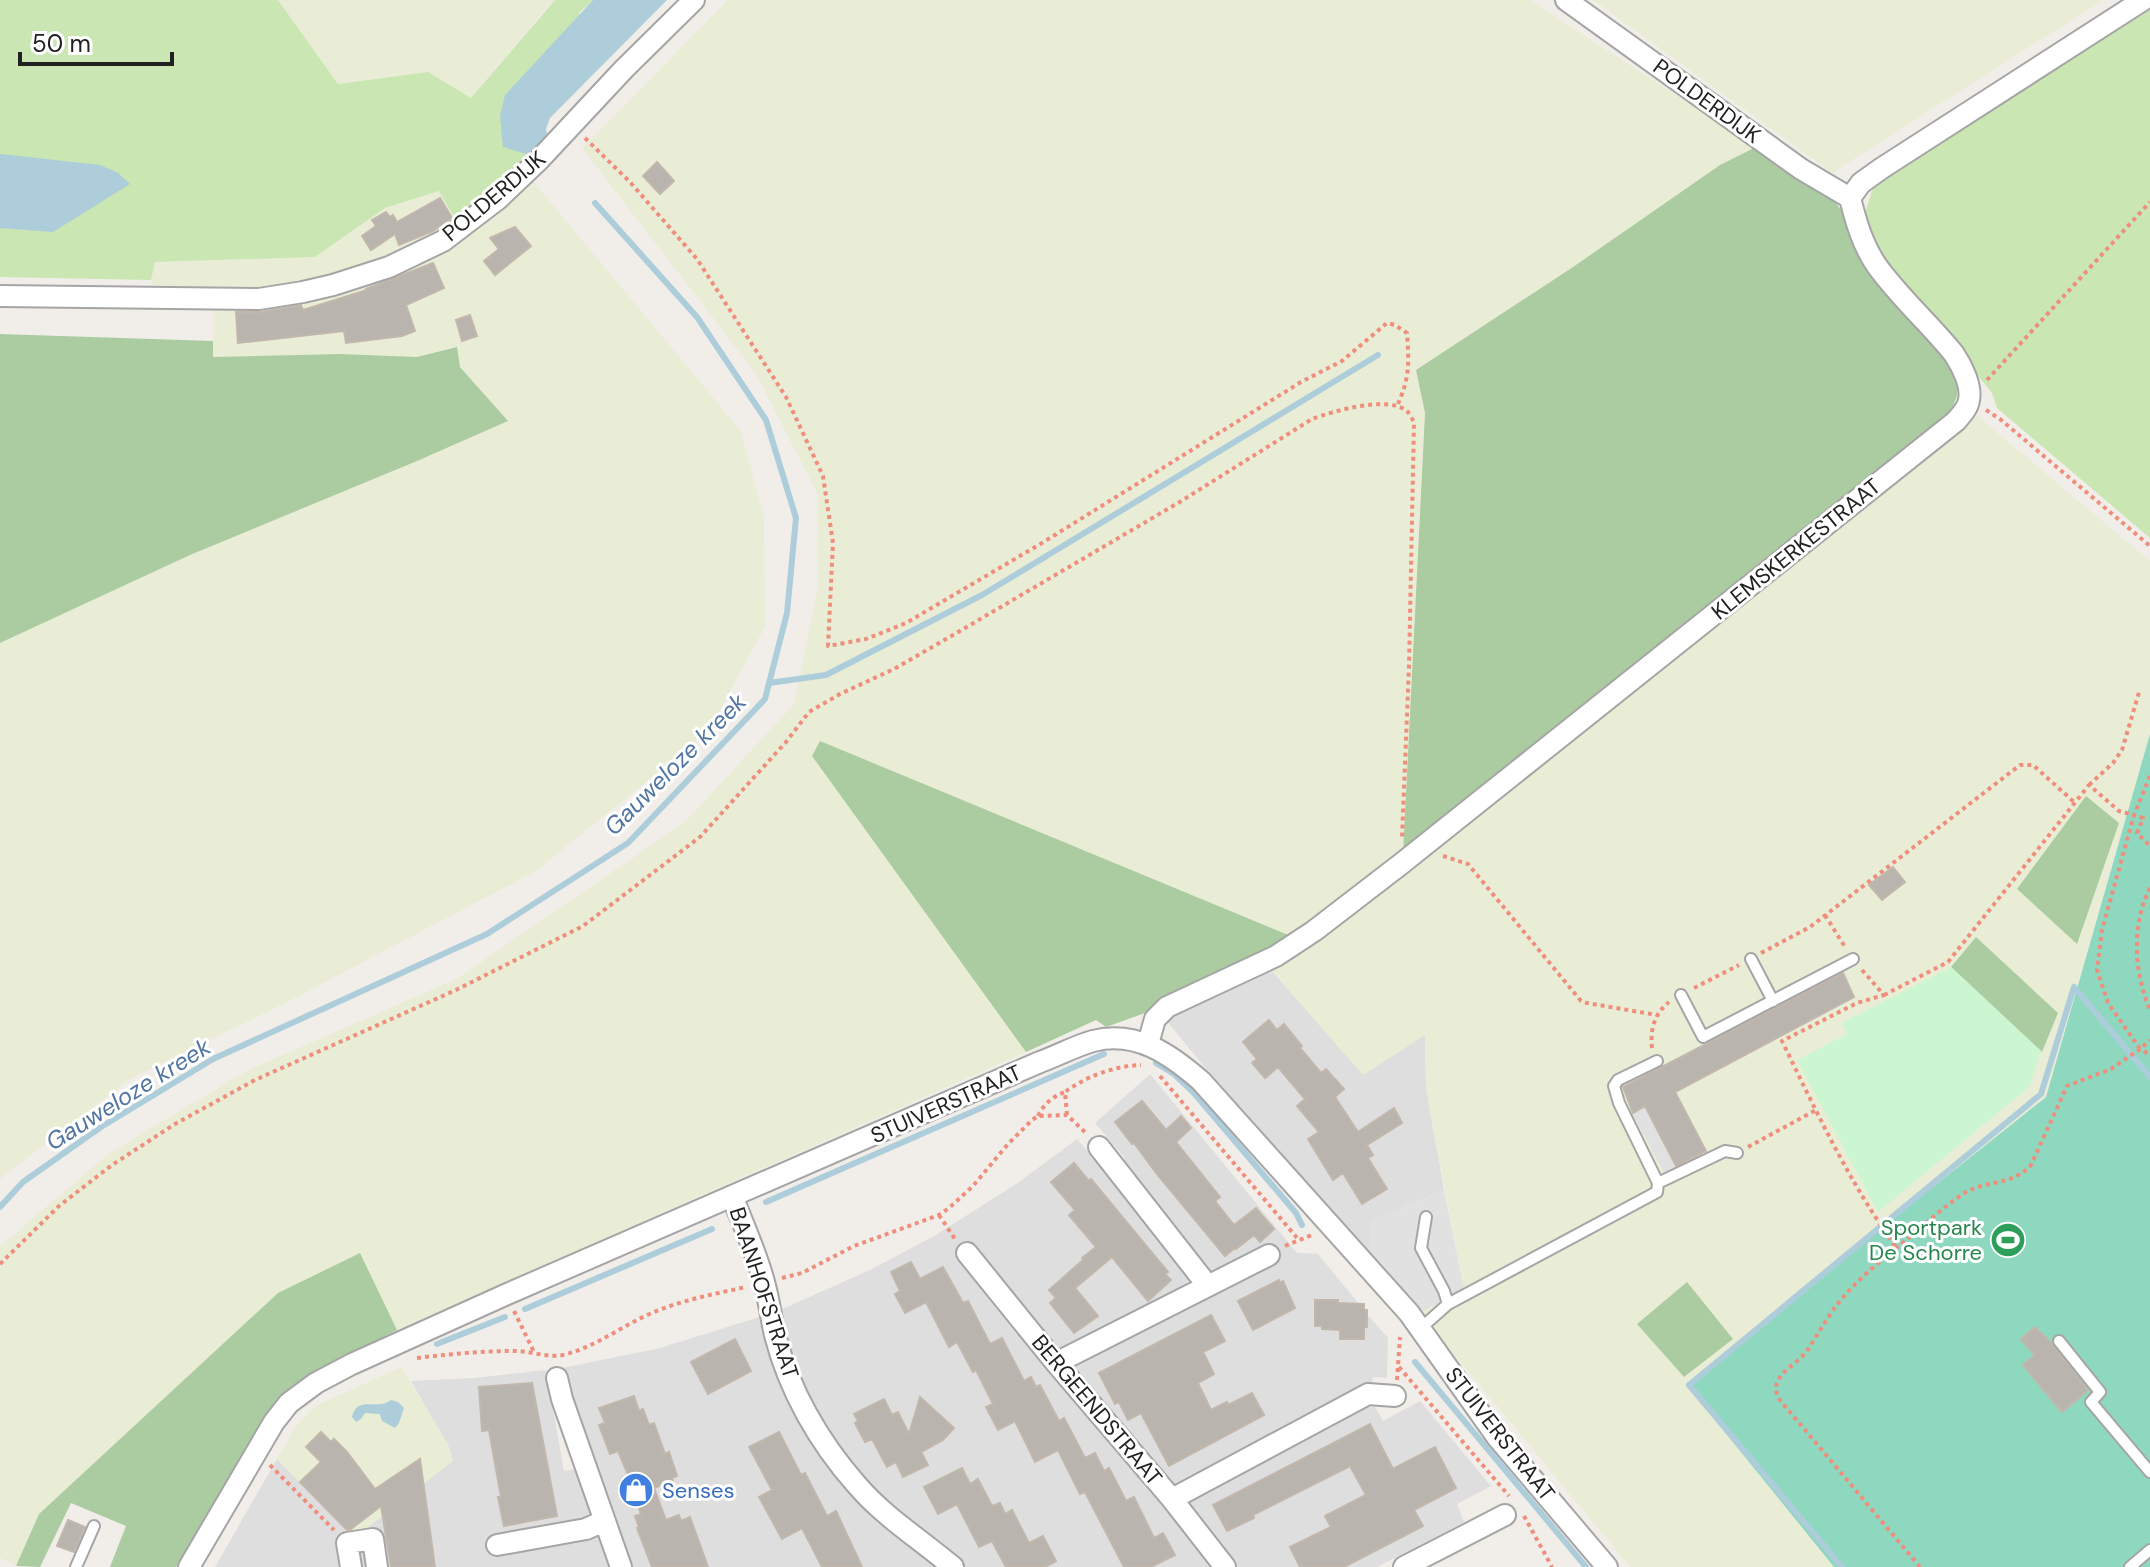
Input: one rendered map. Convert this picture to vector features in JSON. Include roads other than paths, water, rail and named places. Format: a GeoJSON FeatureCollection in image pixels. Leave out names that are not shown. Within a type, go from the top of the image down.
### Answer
{"type":"FeatureCollection","features":[{"type":"Feature","properties":{"kind":"street","name":"POLDERDIJK"},"geometry":{"type":"LineString","coordinates":[[0,296],[259,299],[333,285],[389,267],[443,241],[498,199],[694,0]]}},
{"type":"Feature","properties":{"kind":"street","name":"POLDERDIJK"},"geometry":{"type":"LineString","coordinates":[[1566,0],[1801,169],[1850,198]]}},
{"type":"Feature","properties":{"kind":"street"},"geometry":{"type":"LineString","coordinates":[[1850,198],[1861,183],[1882,168],[2143,0]]}},
{"type":"Feature","properties":{"kind":"street","name":"KLEMSKERKESTRAAT"},"geometry":{"type":"LineString","coordinates":[[1148,1044],[1155,1019],[1167,1007],[1276,956],[1314,931],[1956,421],[1970,399],[1965,373],[1954,355],[1875,263],[1863,243],[1850,198]]}},
{"type":"Feature","properties":{"kind":"street","name":"STUIVERSTRAAT"},"geometry":{"type":"LineString","coordinates":[[189,1567],[274,1422],[289,1403],[316,1383],[505,1295],[732,1196],[1093,1041],[1119,1038],[1148,1044],[1179,1062],[1201,1081],[1421,1328],[1497,1437],[1607,1567]]}},
{"type":"Feature","properties":{"kind":"street"},"geometry":{"type":"LineString","coordinates":[[1099,1147],[1208,1286]]}},
{"type":"Feature","properties":{"kind":"street","name":"BAANHOFSTRAAT"},"geometry":{"type":"LineString","coordinates":[[732,1196],[755,1253],[787,1371],[816,1431],[855,1483],[877,1506],[945,1565]]}},
{"type":"Feature","properties":{"kind":"street","name":"BERGEENDSTRAAT"},"geometry":{"type":"LineString","coordinates":[[967,1253],[1225,1567]]}},
{"type":"Feature","properties":{"kind":"street"},"geometry":{"type":"LineString","coordinates":[[1056,1363],[1269,1255]]}},
{"type":"Feature","properties":{"kind":"street"},"geometry":{"type":"LineString","coordinates":[[557,1378],[621,1567]]}},
{"type":"Feature","properties":{"kind":"street"},"geometry":{"type":"LineString","coordinates":[[1172,1499],[1368,1394],[1395,1396]]}},
{"type":"Feature","properties":{"kind":"street"},"geometry":{"type":"LineString","coordinates":[[1404,1567],[1512,1507]]}},
{"type":"Feature","properties":{"kind":"street"},"geometry":{"type":"LineString","coordinates":[[497,1545],[586,1529],[604,1521]]}},
{"type":"Feature","properties":{"kind":"street"},"geometry":{"type":"LineString","coordinates":[[351,1567],[347,1543],[373,1539],[377,1567]]}},
{"type":"Feature","properties":{"kind":"lane"},"geometry":{"type":"LineString","coordinates":[[1751,959],[1773,1001]]}},
{"type":"Feature","properties":{"kind":"lane"},"geometry":{"type":"LineString","coordinates":[[1681,995],[1703,1037],[1853,959]]}},
{"type":"Feature","properties":{"kind":"lane"},"geometry":{"type":"LineString","coordinates":[[1421,1328],[1448,1304],[1657,1192],[1658,1183],[1619,1103],[1614,1086],[1618,1080],[1657,1061]]}},
{"type":"Feature","properties":{"kind":"lane"},"geometry":{"type":"LineString","coordinates":[[1658,1183],[1725,1151],[1737,1153]]}},
{"type":"Feature","properties":{"kind":"lane"},"geometry":{"type":"LineString","coordinates":[[1426,1217],[1421,1248],[1448,1304]]}},
{"type":"Feature","properties":{"kind":"lane"},"geometry":{"type":"LineString","coordinates":[[2059,1341],[2100,1392],[2091,1402],[2150,1472]]}},
{"type":"Feature","properties":{"kind":"lane"},"geometry":{"type":"LineString","coordinates":[[76,1567],[94,1526]]}},
{"type":"Feature","properties":{"kind":"lane"},"geometry":{"type":"LineString","coordinates":[[2130,1567],[2150,1550]]}},
{"type":"Feature","properties":{"kind":"water"},"geometry":{"type":"Polygon","coordinates":[[[593,0],[667,0],[550,118],[546,129],[548,140],[533,156],[503,147],[500,116],[505,95],[593,0]]]}},
{"type":"Feature","properties":{"kind":"water"},"geometry":{"type":"Polygon","coordinates":[[[0,154],[100,165],[118,173],[130,184],[53,232],[0,228],[0,154]]]}},
{"type":"Feature","properties":{"kind":"water"},"geometry":{"type":"Polygon","coordinates":[[[391,1400],[404,1408],[395,1428],[382,1421],[380,1414],[365,1413],[356,1422],[352,1417],[358,1407],[391,1400]]]}},
{"type":"Feature","properties":{"kind":"waterway","name":"Gauweloze kreek"},"geometry":{"type":"LineString","coordinates":[[0,1207],[23,1182],[101,1127],[213,1059],[487,934],[628,843],[765,699],[787,613],[796,518],[766,420],[697,317],[595,203]]}},
{"type":"Feature","properties":{"kind":"waterway"},"geometry":{"type":"LineString","coordinates":[[769,683],[826,675],[982,595],[1378,355]]}},
{"type":"Feature","properties":{"kind":"waterway"},"geometry":{"type":"LineString","coordinates":[[2074,987],[2150,1077]]}},
{"type":"Feature","properties":{"kind":"waterway"},"geometry":{"type":"LineString","coordinates":[[1842,1567],[1689,1385],[2041,1094],[2074,987]]}},
{"type":"Feature","properties":{"kind":"waterway"},"geometry":{"type":"LineString","coordinates":[[766,1202],[1104,1054]]}},
{"type":"Feature","properties":{"kind":"waterway"},"geometry":{"type":"LineString","coordinates":[[1156,1063],[1174,1074],[1193,1092],[1296,1213],[1302,1225]]}},
{"type":"Feature","properties":{"kind":"waterway"},"geometry":{"type":"LineString","coordinates":[[525,1309],[712,1229]]}},
{"type":"Feature","properties":{"kind":"waterway"},"geometry":{"type":"LineString","coordinates":[[437,1344],[505,1317]]}},
{"type":"Feature","properties":{"kind":"waterway"},"geometry":{"type":"LineString","coordinates":[[1415,1362],[1586,1567]]}},
{"type":"Feature","properties":{"kind":"place","name":"Sportpark De Schorre"},"geometry":{"type":"Point","coordinates":[2008,1240]}},
{"type":"Feature","properties":{"kind":"place","name":"Senses"},"geometry":{"type":"Point","coordinates":[636,1490]}}]}
